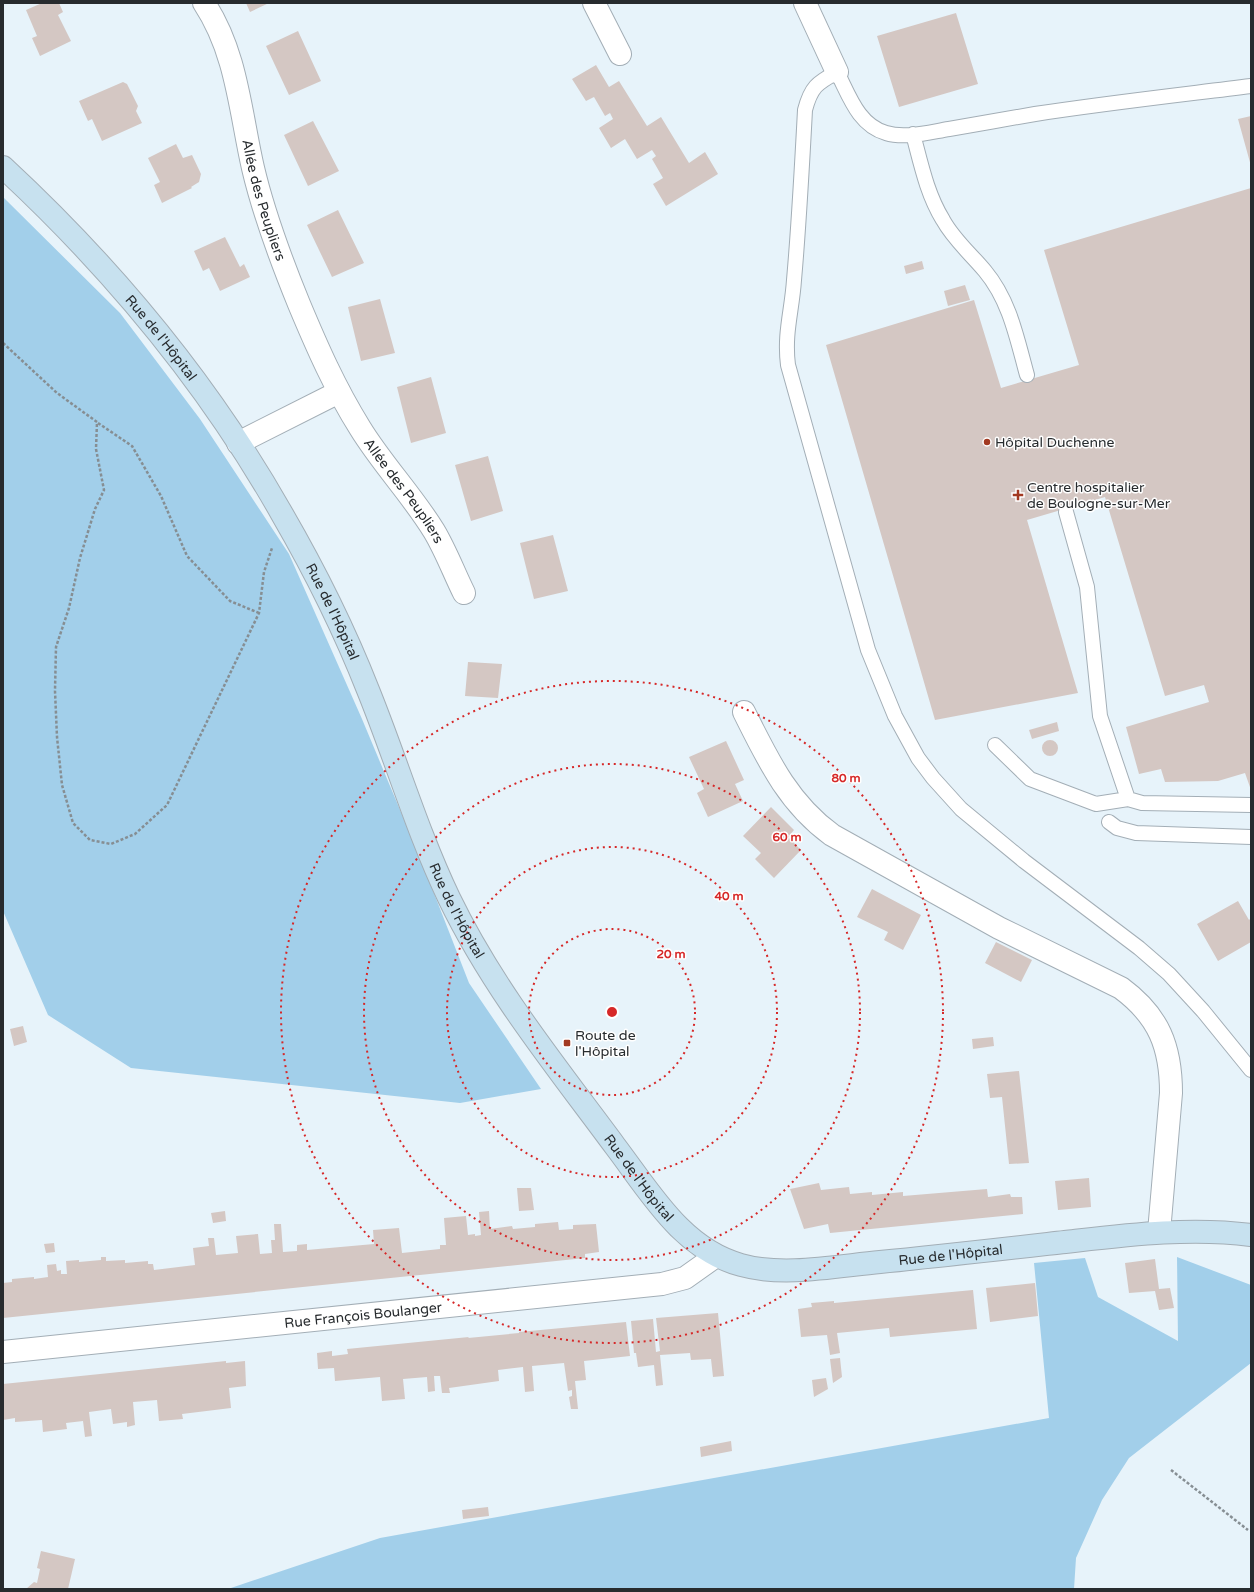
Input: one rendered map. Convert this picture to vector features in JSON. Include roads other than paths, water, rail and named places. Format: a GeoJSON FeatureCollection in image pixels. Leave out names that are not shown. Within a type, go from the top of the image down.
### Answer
{"type":"FeatureCollection","features":[{"type":"Feature","properties":{"kind":"street","name":"Allée des Peupliers"},"geometry":{"type":"LineString","coordinates":[[204,3],[228,52],[237,83],[253,166],[272,235],[299,304],[339,392],[372,447],[434,532],[464,594]]}},
{"type":"Feature","properties":{"kind":"street"},"geometry":{"type":"LineString","coordinates":[[594,3],[620,54]]}},
{"type":"Feature","properties":{"kind":"street"},"geometry":{"type":"LineString","coordinates":[[804,3],[837,72]]}},
{"type":"Feature","properties":{"kind":"street","name":"Rue de l'Hôpital"},"geometry":{"type":"LineString","coordinates":[[3,167],[113,278],[176,355],[238,443],[285,518],[316,576],[348,642],[370,694],[433,862],[464,928],[486,968],[518,1015],[668,1214],[694,1241],[716,1256],[748,1267],[780,1271],[1159,1232]]}},
{"type":"Feature","properties":{"kind":"street"},"geometry":{"type":"LineString","coordinates":[[238,443],[339,392]]}},
{"type":"Feature","properties":{"kind":"street"},"geometry":{"type":"LineString","coordinates":[[744,712],[762,750],[792,798],[817,824],[832,835],[999,928],[1120,988],[1132,996],[1153,1019],[1165,1045],[1171,1076],[1171,1093],[1159,1232],[1208,1231],[1251,1234]]}},
{"type":"Feature","properties":{"kind":"street","name":"Rue François Boulanger"},"geometry":{"type":"LineString","coordinates":[[3,1352],[662,1284],[685,1278],[716,1256]]}},
{"type":"Feature","properties":{"kind":"lane"},"geometry":{"type":"LineString","coordinates":[[1251,86],[1053,112],[913,134],[887,134],[870,125],[854,107],[837,72],[819,82],[808,97],[805,110],[794,282],[787,328],[786,351],[788,365],[868,650],[895,716],[914,751],[933,778],[961,809],[1024,861],[1149,956],[1170,974],[1203,1011],[1251,1070]]}},
{"type":"Feature","properties":{"kind":"lane"},"geometry":{"type":"LineString","coordinates":[[913,134],[930,193],[943,221],[959,244],[986,272],[1000,293],[1012,322],[1027,375]]}},
{"type":"Feature","properties":{"kind":"lane"},"geometry":{"type":"LineString","coordinates":[[1066,512],[1087,587],[1100,716],[1128,799]]}},
{"type":"Feature","properties":{"kind":"lane"},"geometry":{"type":"LineString","coordinates":[[995,745],[1030,779],[1096,804],[1128,799],[1142,803],[1251,805]]}},
{"type":"Feature","properties":{"kind":"lane"},"geometry":{"type":"LineString","coordinates":[[1109,822],[1117,828],[1136,834],[1251,837]]}},
{"type":"Feature","properties":{"kind":"place","name":"Hôpital Duchenne"},"geometry":{"type":"Point","coordinates":[987,442]}},
{"type":"Feature","properties":{"kind":"place","name":"Centre hospitalier de Boulogne-sur-Mer"},"geometry":{"type":"Point","coordinates":[1018,495]}},
{"type":"Feature","properties":{"kind":"place","name":"Route de l'Hôpital"},"geometry":{"type":"Point","coordinates":[567,1043]}}]}
